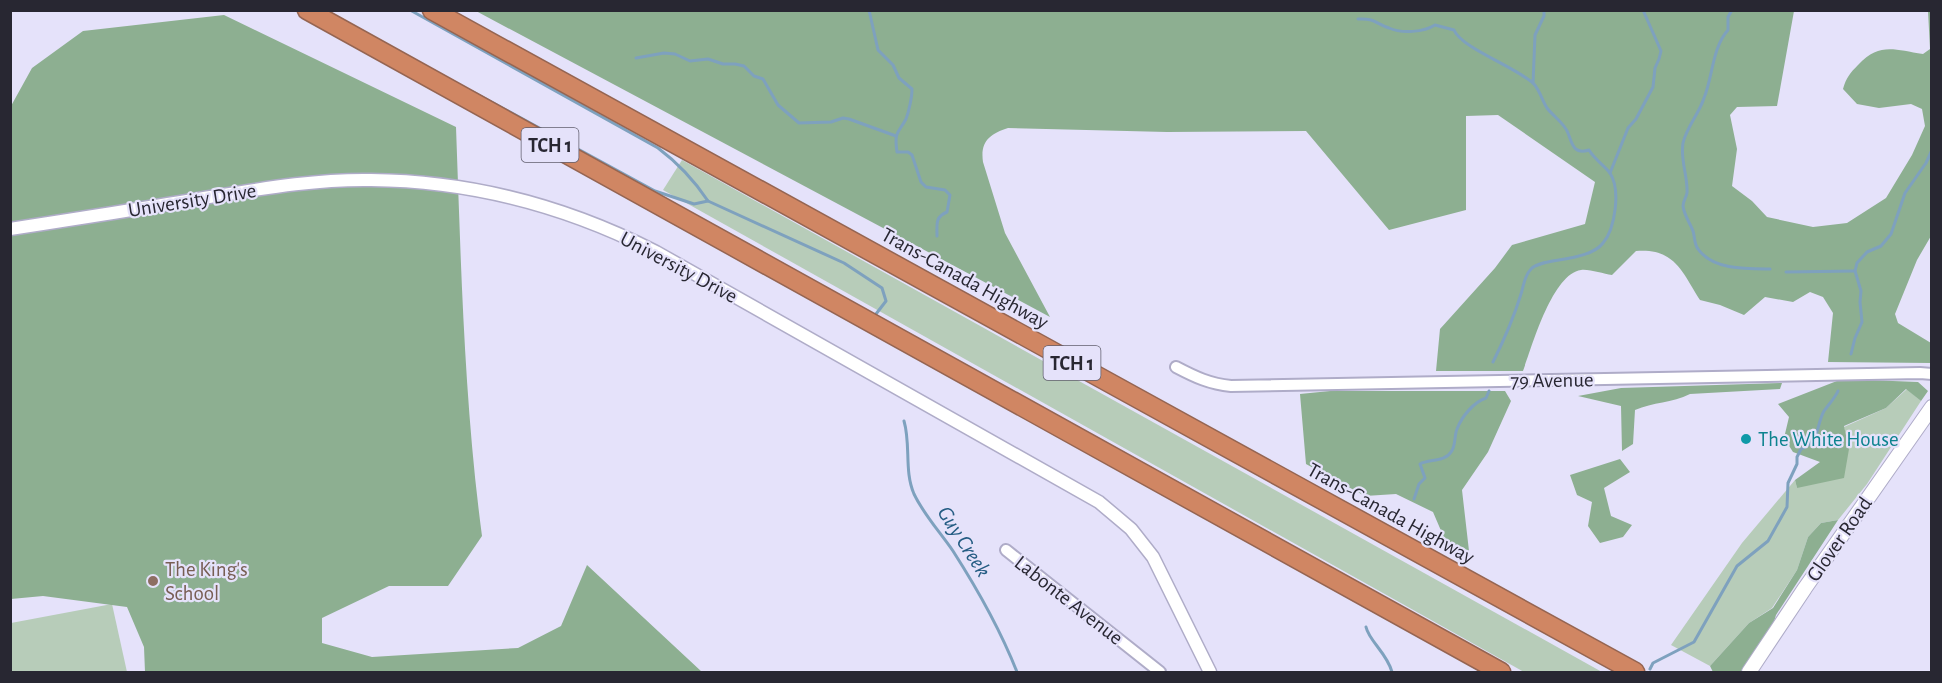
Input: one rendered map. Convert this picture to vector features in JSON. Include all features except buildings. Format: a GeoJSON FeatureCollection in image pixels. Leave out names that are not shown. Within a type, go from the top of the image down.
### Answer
{"type":"FeatureCollection","features":[{"type":"Feature","properties":{"kind":"highway","name":"TCH 1"},"geometry":{"type":"LineString","coordinates":[[307,10],[1501,672]]}},
{"type":"Feature","properties":{"kind":"highway","name":"Trans-Canada Highway"},"geometry":{"type":"LineString","coordinates":[[432,10],[1635,672]]}},
{"type":"Feature","properties":{"kind":"main road","name":"Glover Road"},"geometry":{"type":"LineString","coordinates":[[1749,672],[1932,407]]}},
{"type":"Feature","properties":{"kind":"street","name":"University Drive"},"geometry":{"type":"LineString","coordinates":[[10,229],[281,186],[341,180],[405,181],[450,186],[507,197],[576,217],[656,252],[1099,502],[1131,529],[1153,557],[1210,672]]}},
{"type":"Feature","properties":{"kind":"street","name":"79 Avenue"},"geometry":{"type":"LineString","coordinates":[[1176,367],[1199,379],[1231,386],[1932,374]]}},
{"type":"Feature","properties":{"kind":"street","name":"Labonte Avenue"},"geometry":{"type":"LineString","coordinates":[[1006,550],[1160,672]]}},
{"type":"Feature","properties":{"kind":"green space"},"geometry":{"type":"Polygon","coordinates":[[[476,11],[1794,11],[1777,106],[1737,107],[1730,115],[1737,149],[1732,186],[1752,201],[1767,217],[1813,227],[1847,223],[1886,198],[1912,155],[1925,126],[1922,109],[1911,104],[1879,108],[1857,104],[1843,89],[1853,71],[1873,53],[1888,49],[1923,54],[1930,49],[1928,11],[1931,11],[1931,236],[1917,260],[1895,314],[1898,323],[1931,343],[1931,363],[1828,362],[1833,313],[1823,297],[1810,292],[1793,302],[1765,297],[1744,315],[1700,300],[1682,271],[1669,258],[1660,253],[1636,251],[1612,275],[1581,270],[1561,284],[1544,313],[1523,371],[1436,371],[1440,329],[1495,268],[1512,245],[1585,224],[1595,182],[1498,115],[1466,116],[1466,210],[1389,230],[1306,131],[1167,132],[1008,128],[1002,130],[991,136],[985,144],[983,162],[1005,233],[1050,317],[476,11]]]}},
{"type":"Feature","properties":{"kind":"green space"},"geometry":{"type":"Polygon","coordinates":[[[224,15],[456,127],[467,383],[482,536],[448,586],[389,586],[322,618],[322,643],[372,657],[518,648],[561,626],[587,565],[702,672],[145,672],[144,647],[127,607],[43,596],[11,599],[11,106],[32,68],[83,31],[224,15]]]}},
{"type":"Feature","properties":{"kind":"green space"},"geometry":{"type":"Polygon","coordinates":[[[682,160],[1602,672],[1524,672],[663,190],[682,160]]]}},
{"type":"Feature","properties":{"kind":"green space"},"geometry":{"type":"Polygon","coordinates":[[[1842,379],[1918,382],[1928,391],[1921,401],[1906,389],[1886,408],[1844,426],[1849,449],[1844,478],[1797,488],[1795,480],[1820,462],[1793,452],[1784,438],[1789,417],[1778,404],[1842,379]]]}},
{"type":"Feature","properties":{"kind":"green space"},"geometry":{"type":"Polygon","coordinates":[[[1782,383],[1780,389],[1690,394],[1635,410],[1633,444],[1622,451],[1621,406],[1578,396],[1621,388],[1782,383]]]}},
{"type":"Feature","properties":{"kind":"green space"},"geometry":{"type":"Polygon","coordinates":[[[1907,389],[1921,401],[1867,484],[1838,520],[1821,523],[1808,537],[1797,570],[1772,608],[1749,623],[1710,666],[1671,645],[1742,543],[1795,480],[1797,488],[1849,449],[1844,427],[1886,408],[1907,389]]]}},
{"type":"Feature","properties":{"kind":"green space"},"geometry":{"type":"Polygon","coordinates":[[[1330,391],[1505,391],[1511,401],[1488,452],[1462,490],[1469,551],[1445,540],[1433,512],[1396,494],[1365,496],[1306,464],[1300,394],[1330,391]]]}},
{"type":"Feature","properties":{"kind":"green space"},"geometry":{"type":"Polygon","coordinates":[[[1620,459],[1630,472],[1604,488],[1611,516],[1632,525],[1623,537],[1600,543],[1588,526],[1592,502],[1577,495],[1570,475],[1620,459]]]}},
{"type":"Feature","properties":{"kind":"green space"},"geometry":{"type":"Polygon","coordinates":[[[1838,520],[1776,615],[1769,638],[1748,672],[1713,672],[1710,666],[1749,623],[1773,608],[1797,570],[1808,537],[1821,523],[1838,520]]]}},
{"type":"Feature","properties":{"kind":"green space"},"geometry":{"type":"Polygon","coordinates":[[[112,604],[127,672],[11,672],[11,623],[112,604]]]}},
{"type":"Feature","properties":{"kind":"waterway"},"geometry":{"type":"LineString","coordinates":[[410,10],[658,148],[685,172],[708,201],[844,263],[882,288],[886,301],[876,314]]}},
{"type":"Feature","properties":{"kind":"waterway","name":"Guy Creek"},"geometry":{"type":"LineString","coordinates":[[869,10],[878,50],[893,65],[899,78],[912,89],[906,119],[896,136],[897,152],[908,152],[912,155],[921,182],[926,187],[945,190],[950,195],[947,212],[940,216],[938,221],[937,236]]}},
{"type":"Feature","properties":{"kind":"waterway"},"geometry":{"type":"LineString","coordinates":[[1533,83],[1535,35],[1544,16],[1544,10]]}},
{"type":"Feature","properties":{"kind":"waterway"},"geometry":{"type":"LineString","coordinates":[[1610,173],[1628,128],[1636,119],[1653,87],[1655,68],[1661,51],[1643,10]]}},
{"type":"Feature","properties":{"kind":"waterway"},"geometry":{"type":"LineString","coordinates":[[1732,10],[1728,17],[1728,30],[1719,45],[1707,90],[1683,143],[1682,156],[1687,193],[1683,206],[1695,243],[1704,256],[1721,265],[1731,267],[1770,269]]}},
{"type":"Feature","properties":{"kind":"waterway"},"geometry":{"type":"LineString","coordinates":[[1358,19],[1371,20],[1406,32],[1419,31],[1435,25],[1454,30],[1467,44],[1516,71],[1534,84],[1547,108],[1562,123],[1574,147],[1580,151],[1589,150],[1610,173],[1613,180],[1615,209],[1607,237],[1600,246],[1590,252],[1545,262],[1531,269],[1493,362]]}},
{"type":"Feature","properties":{"kind":"waterway"},"geometry":{"type":"LineString","coordinates":[[636,58],[664,53],[675,54],[690,61],[708,59],[723,64],[744,66],[754,76],[763,79],[778,105],[799,123],[831,122],[843,118],[896,136]]}},
{"type":"Feature","properties":{"kind":"waterway"},"geometry":{"type":"LineString","coordinates":[[473,92],[655,191],[694,204],[708,201]]}},
{"type":"Feature","properties":{"kind":"waterway"},"geometry":{"type":"LineString","coordinates":[[1851,354],[1862,322],[1861,291],[1855,271],[1857,263],[1867,252],[1881,246],[1891,234],[1905,193],[1926,163],[1932,150]]}},
{"type":"Feature","properties":{"kind":"waterway"},"geometry":{"type":"LineString","coordinates":[[1786,272],[1855,271]]}},
{"type":"Feature","properties":{"kind":"waterway"},"geometry":{"type":"LineString","coordinates":[[1414,499],[1419,484],[1425,478],[1420,464],[1441,459],[1453,450],[1456,432],[1462,419],[1473,406],[1486,398],[1489,391]]}},
{"type":"Feature","properties":{"kind":"waterway"},"geometry":{"type":"LineString","coordinates":[[1650,669],[1653,663],[1694,642],[1737,566],[1768,541],[1787,507],[1788,483],[1797,464],[1797,457],[1801,449],[1815,438],[1821,416],[1838,391]]}},
{"type":"Feature","properties":{"kind":"waterway","name":"Guy Creek"},"geometry":{"type":"LineString","coordinates":[[904,421],[909,476],[914,494],[980,595],[1017,672]]}},
{"type":"Feature","properties":{"kind":"waterway"},"geometry":{"type":"LineString","coordinates":[[1366,627],[1392,672]]}},
{"type":"Feature","properties":{"kind":"place","name":"The White House"},"geometry":{"type":"Point","coordinates":[1746,439]}},
{"type":"Feature","properties":{"kind":"place","name":"The King's School"},"geometry":{"type":"Point","coordinates":[153,581]}}]}
